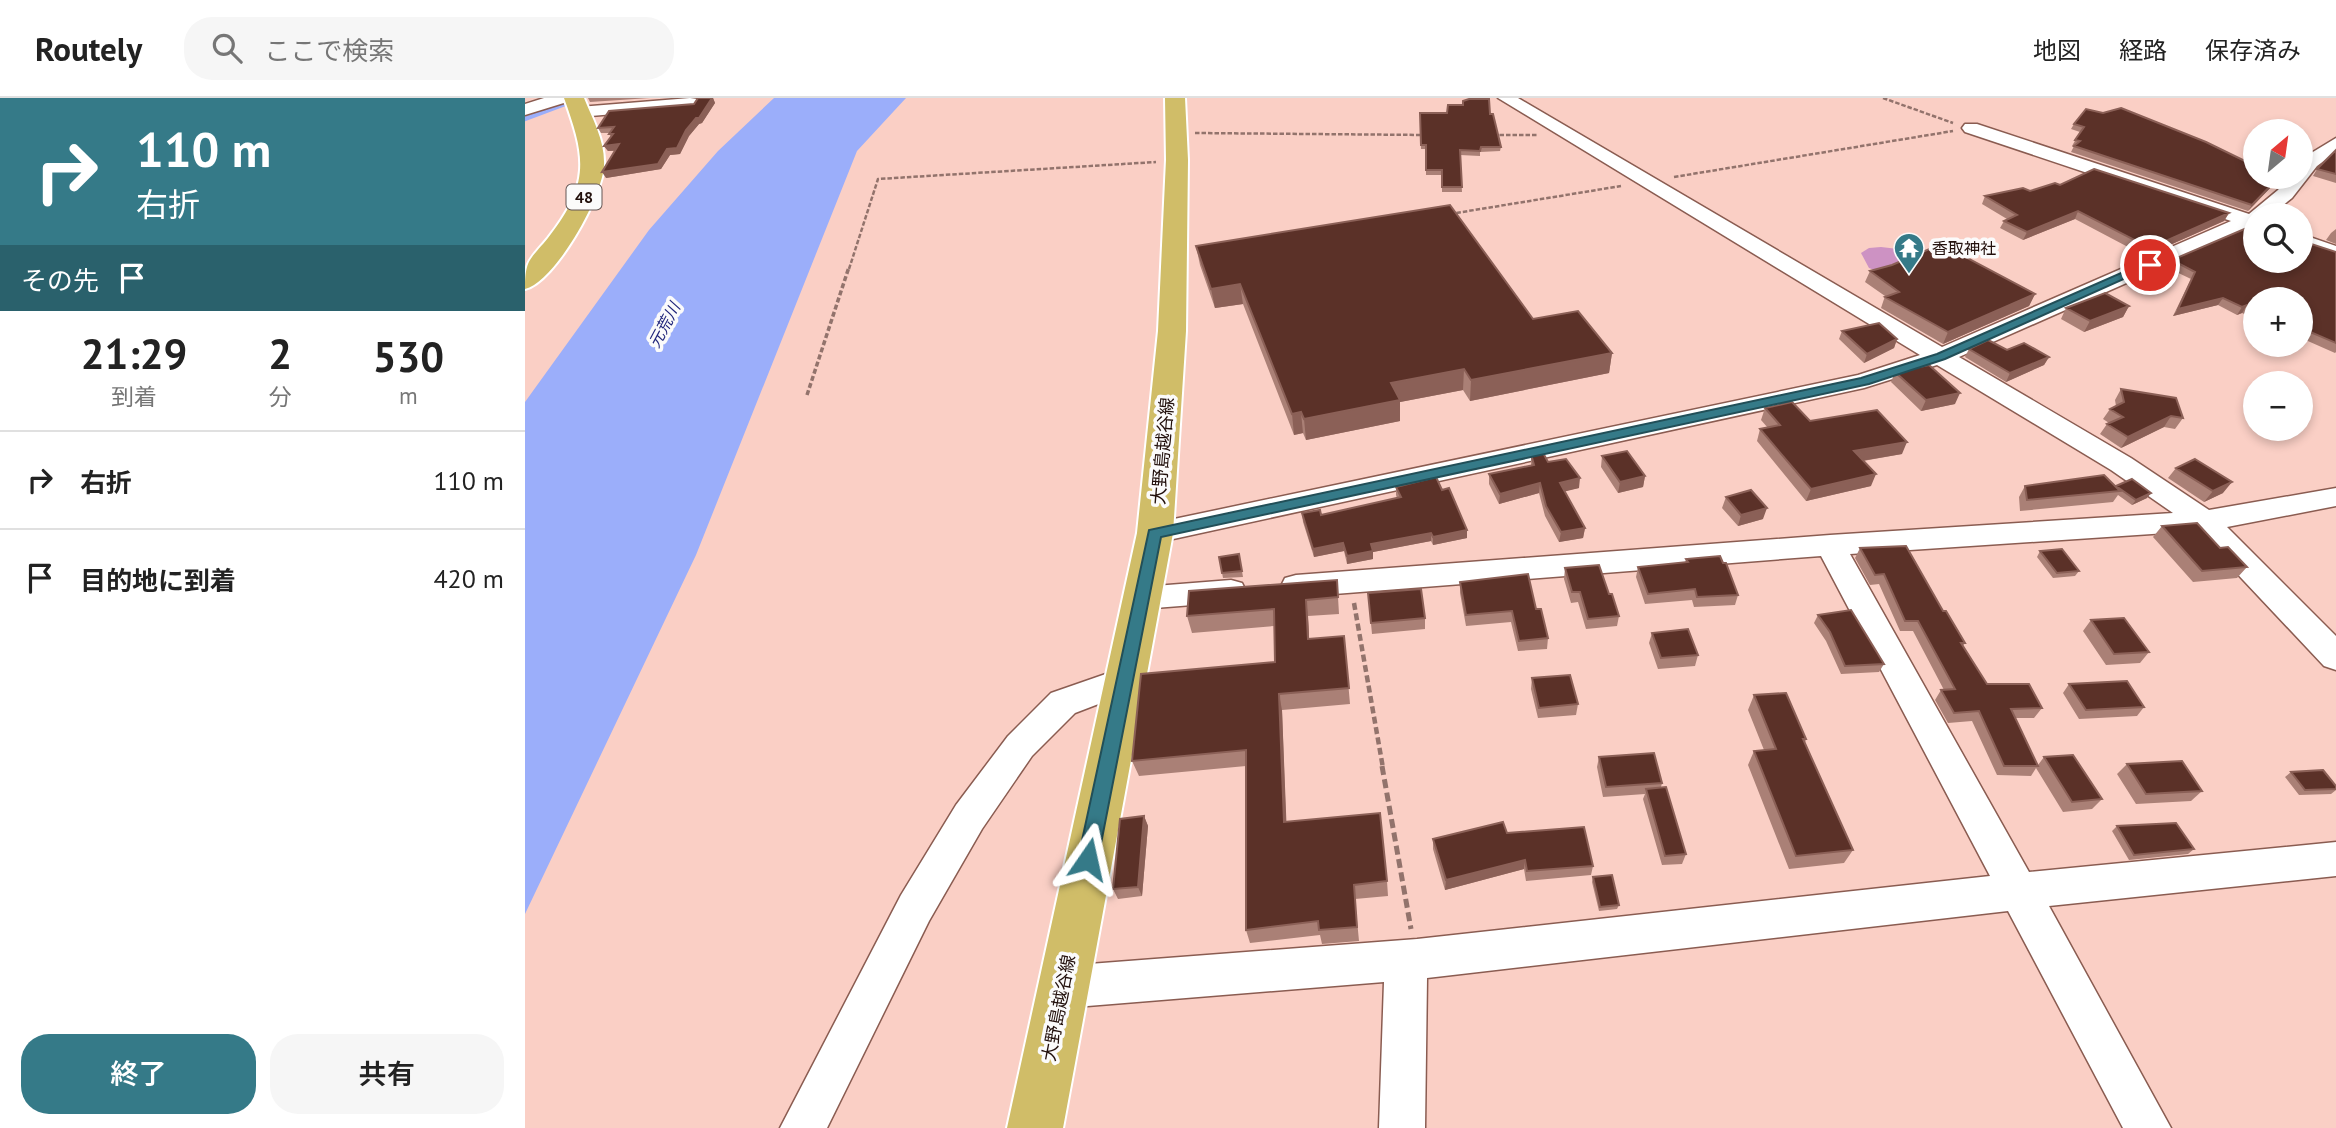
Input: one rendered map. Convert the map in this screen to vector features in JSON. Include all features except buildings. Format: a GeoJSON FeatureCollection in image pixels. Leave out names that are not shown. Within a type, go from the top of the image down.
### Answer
{"type":"FeatureCollection","features":[{"type":"Feature","properties":{"kind":"main road","name":"48"},"geometry":{"type":"LineString","coordinates":[[525,281],[572,222],[589,186],[593,167],[592,149],[571,103]]}},
{"type":"Feature","properties":{"kind":"main road","name":"大野島越谷線"},"geometry":{"type":"LineString","coordinates":[[1035,1128],[1154,533],[1171,344],[1176,130]]}},
{"type":"Feature","properties":{"kind":"street"},"geometry":{"type":"LineString","coordinates":[[1506,98],[2121,464],[2204,521],[2336,657]]}},
{"type":"Feature","properties":{"kind":"street"},"geometry":{"type":"LineString","coordinates":[[525,110],[571,103],[691,103]]}},
{"type":"Feature","properties":{"kind":"street"},"geometry":{"type":"LineString","coordinates":[[1971,128],[2243,215]]}},
{"type":"Feature","properties":{"kind":"street"},"geometry":{"type":"LineString","coordinates":[[2313,160],[2336,143]]}},
{"type":"Feature","properties":{"kind":"street"},"geometry":{"type":"LineString","coordinates":[[2274,203],[2289,189]]}},
{"type":"Feature","properties":{"kind":"street"},"geometry":{"type":"LineString","coordinates":[[1154,533],[1864,382],[1941,356],[2243,224]]}},
{"type":"Feature","properties":{"kind":"street"},"geometry":{"type":"LineString","coordinates":[[2313,245],[2336,254]]}},
{"type":"Feature","properties":{"kind":"street"},"geometry":{"type":"LineString","coordinates":[[1142,597],[1830,545],[2204,521],[2336,497]]}},
{"type":"Feature","properties":{"kind":"street"},"geometry":{"type":"LineString","coordinates":[[1830,545],[2148,1128]]}},
{"type":"Feature","properties":{"kind":"street"},"geometry":{"type":"LineString","coordinates":[[803,1128],[915,908],[969,817],[1020,746],[1063,703],[1123,681]]}},
{"type":"Feature","properties":{"kind":"street"},"geometry":{"type":"LineString","coordinates":[[1063,986],[1411,959],[2020,891],[2336,859]]}},
{"type":"Feature","properties":{"kind":"street"},"geometry":{"type":"LineString","coordinates":[[1402,1128],[1411,959]]}},
{"type":"Feature","properties":{"kind":"path"},"geometry":{"type":"LineString","coordinates":[[1883,98],[1971,128]]}},
{"type":"Feature","properties":{"kind":"path"},"geometry":{"type":"LineString","coordinates":[[1443,215],[1971,128]]}},
{"type":"Feature","properties":{"kind":"path"},"geometry":{"type":"LineString","coordinates":[[807,396],[878,179],[1025,172],[1176,130],[1427,135]]}},
{"type":"Feature","properties":{"kind":"path"},"geometry":{"type":"LineString","coordinates":[[1483,135],[1567,134]]}},
{"type":"Feature","properties":{"kind":"path"},"geometry":{"type":"LineString","coordinates":[[1350,581],[1411,959]]}},
{"type":"Feature","properties":{"kind":"shaded area"},"geometry":{"type":"Polygon","coordinates":[[[1881,247],[1924,256],[1882,273],[1869,268],[1861,253],[1869,248],[1881,247]]]}},
{"type":"Feature","properties":{"kind":"water","name":"元荒川"},"geometry":{"type":"Polygon","coordinates":[[[774,98],[906,98],[857,151],[696,555],[525,914],[525,402],[649,230],[718,151],[774,98]]]}},
{"type":"Feature","properties":{"kind":"waterway"},"geometry":{"type":"LineString","coordinates":[[525,119],[581,98]]}},
{"type":"Feature","properties":{"kind":"place","name":"香取神社"},"geometry":{"type":"Point","coordinates":[1909,275]}},
{"type":"Feature","properties":{"kind":"route"},"geometry":{"type":"LineString","coordinates":[[1088,859],[1154,533],[1864,382],[1941,356],[2150,265]]}}]}
